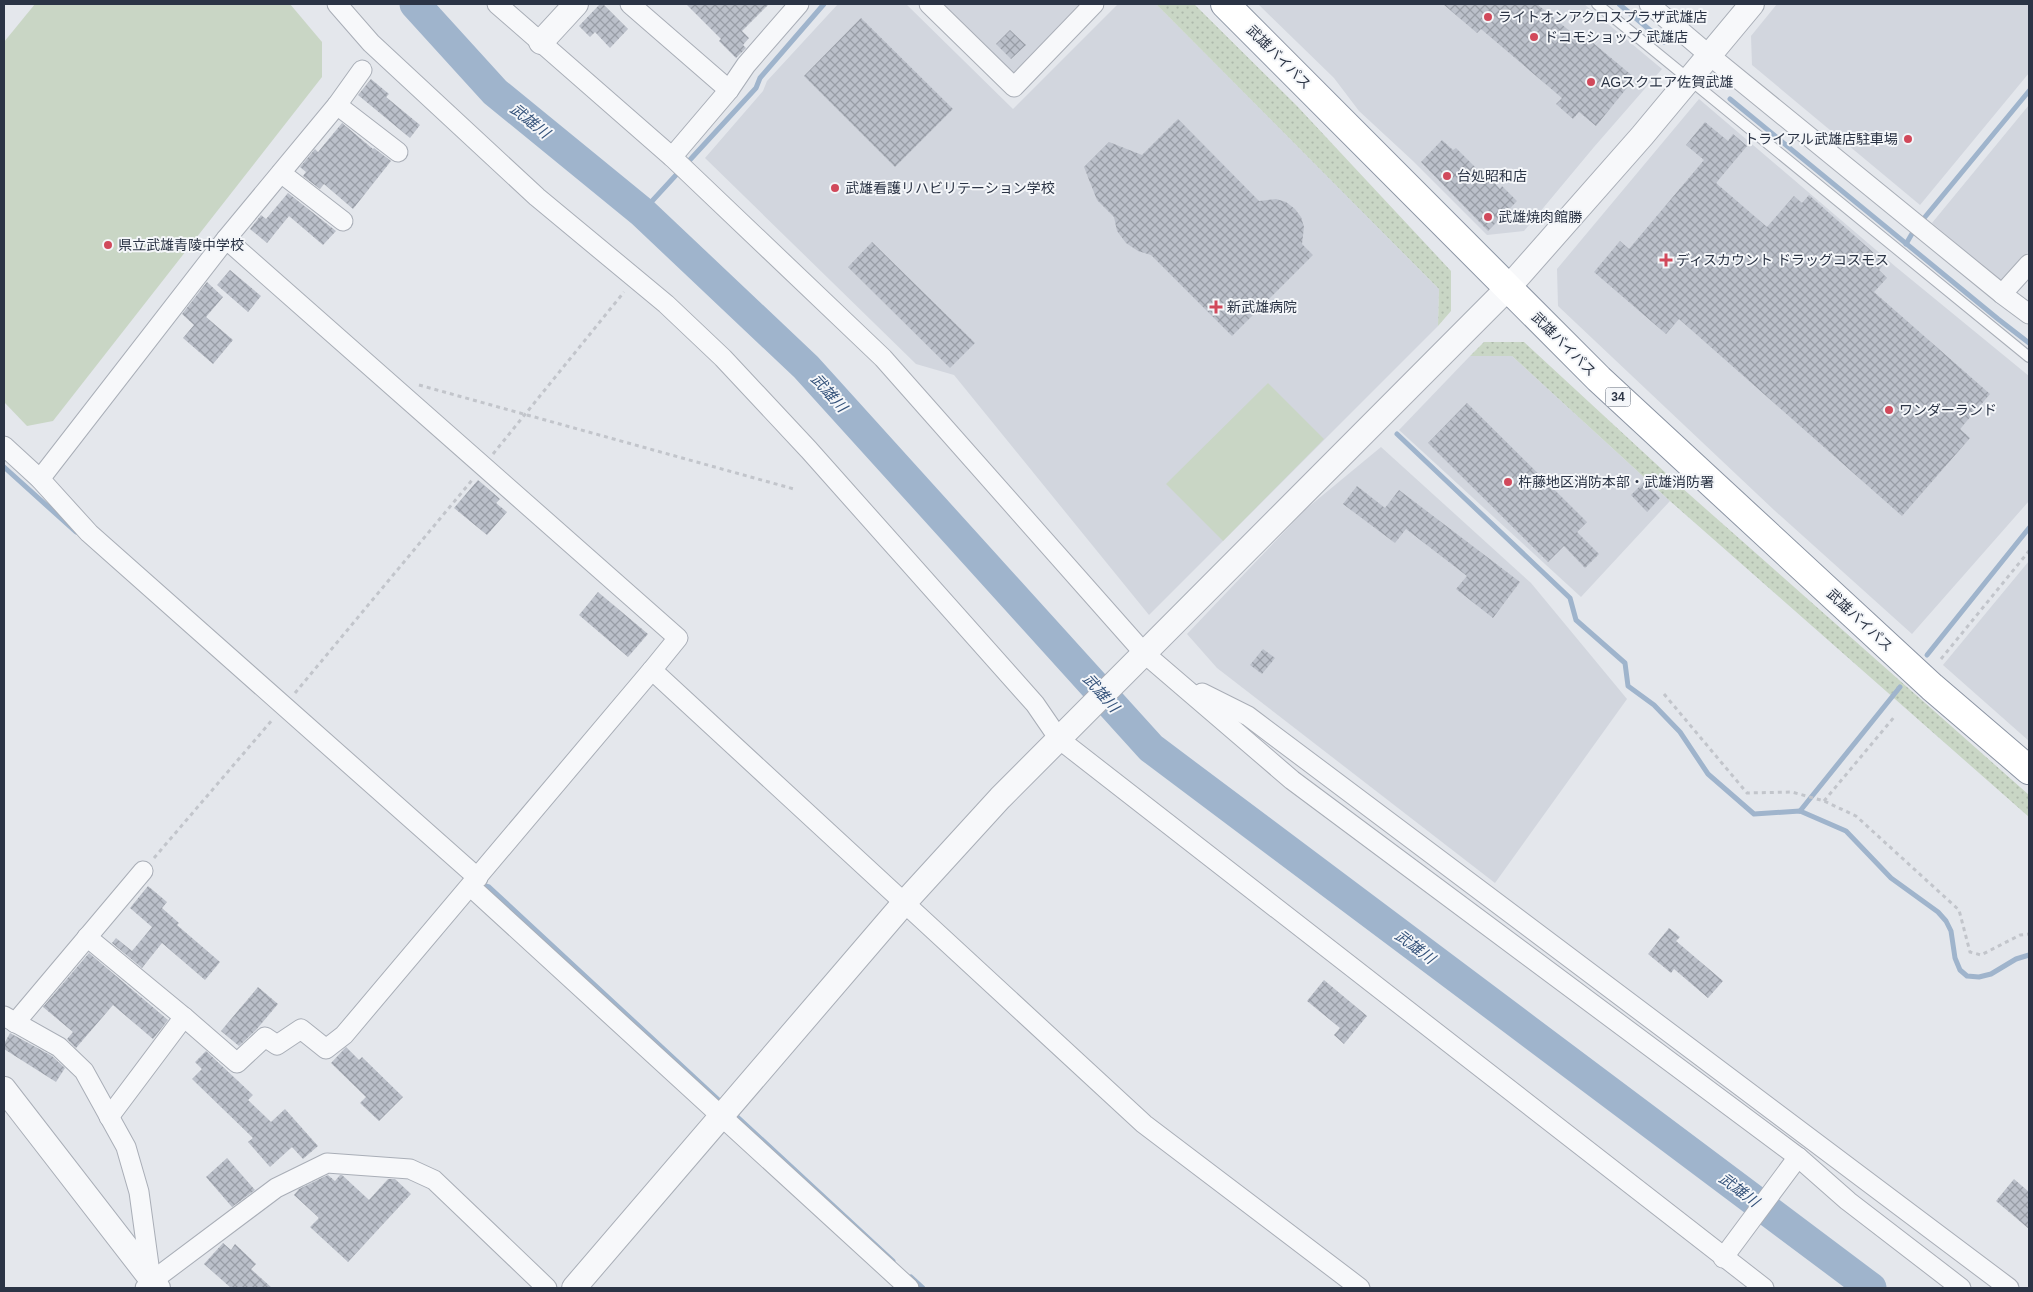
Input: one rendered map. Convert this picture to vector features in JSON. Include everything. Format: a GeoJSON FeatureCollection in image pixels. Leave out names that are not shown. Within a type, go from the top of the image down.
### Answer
{"type":"FeatureCollection","features":[{"type":"Feature","properties":{"kind":"highway","name":"武雄バイパス"},"geometry":{"type":"LineString","coordinates":[[1226,4],[1599,379],[1932,687],[2029,770]]}},
{"type":"Feature","properties":{"kind":"street"},"geometry":{"type":"LineString","coordinates":[[337,4],[371,43],[537,197],[666,304],[723,358],[809,450],[1035,704],[1061,737],[1723,1258],[1764,1288]]}},
{"type":"Feature","properties":{"kind":"street"},"geometry":{"type":"LineString","coordinates":[[498,4],[672,157],[883,358],[1143,655],[1176,680],[1292,780],[1798,1157],[1848,1201],[1961,1288]]}},
{"type":"Feature","properties":{"kind":"street"},"geometry":{"type":"LineString","coordinates":[[541,42],[548,32],[576,4]]}},
{"type":"Feature","properties":{"kind":"street"},"geometry":{"type":"LineString","coordinates":[[630,4],[729,90]]}},
{"type":"Feature","properties":{"kind":"street"},"geometry":{"type":"LineString","coordinates":[[672,157],[729,90],[746,65],[799,4]]}},
{"type":"Feature","properties":{"kind":"street"},"geometry":{"type":"LineString","coordinates":[[929,4],[1014,87],[1094,4]]}},
{"type":"Feature","properties":{"kind":"street"},"geometry":{"type":"LineString","coordinates":[[1649,4],[1709,55],[2029,314]]}},
{"type":"Feature","properties":{"kind":"street"},"geometry":{"type":"LineString","coordinates":[[574,1288],[905,902],[1000,798],[1508,288],[1642,136],[1752,4]]}},
{"type":"Feature","properties":{"kind":"street"},"geometry":{"type":"LineString","coordinates":[[40,478],[226,239],[337,105],[362,70]]}},
{"type":"Feature","properties":{"kind":"street"},"geometry":{"type":"LineString","coordinates":[[337,105],[398,152]]}},
{"type":"Feature","properties":{"kind":"street"},"geometry":{"type":"LineString","coordinates":[[281,173],[343,221]]}},
{"type":"Feature","properties":{"kind":"street"},"geometry":{"type":"LineString","coordinates":[[87,937],[238,1063],[265,1037],[278,1045],[301,1029],[326,1049],[344,1036],[678,638],[226,239]]}},
{"type":"Feature","properties":{"kind":"street"},"geometry":{"type":"LineString","coordinates":[[2002,294],[2029,264]]}},
{"type":"Feature","properties":{"kind":"street"},"geometry":{"type":"LineString","coordinates":[[4,446],[40,478],[88,533],[280,711],[474,882],[721,1117],[910,1288]]}},
{"type":"Feature","properties":{"kind":"street"},"geometry":{"type":"LineString","coordinates":[[652,670],[1144,1124],[1360,1288]]}},
{"type":"Feature","properties":{"kind":"street"},"geometry":{"type":"LineString","coordinates":[[1176,680],[1248,716],[2009,1288]]}},
{"type":"Feature","properties":{"kind":"street"},"geometry":{"type":"LineString","coordinates":[[143,871],[87,937],[10,1020],[59,1047],[84,1070],[126,1147],[139,1192],[152,1286]]}},
{"type":"Feature","properties":{"kind":"street"},"geometry":{"type":"LineString","coordinates":[[109,1117],[184,1017]]}},
{"type":"Feature","properties":{"kind":"street"},"geometry":{"type":"LineString","coordinates":[[4,1089],[152,1286]]}},
{"type":"Feature","properties":{"kind":"street"},"geometry":{"type":"LineString","coordinates":[[1723,1258],[1798,1157]]}},
{"type":"Feature","properties":{"kind":"street"},"geometry":{"type":"LineString","coordinates":[[152,1286],[276,1188],[327,1163],[410,1169],[434,1180],[547,1288]]}},
{"type":"Feature","properties":{"kind":"lane"},"geometry":{"type":"LineString","coordinates":[[1596,4],[2029,357]]}},
{"type":"Feature","properties":{"kind":"path"},"geometry":{"type":"LineString","coordinates":[[143,871],[280,711],[625,292]]}},
{"type":"Feature","properties":{"kind":"path"},"geometry":{"type":"LineString","coordinates":[[416,385],[794,489]]}},
{"type":"Feature","properties":{"kind":"path"},"geometry":{"type":"LineString","coordinates":[[1941,659],[2029,551]]}},
{"type":"Feature","properties":{"kind":"path"},"geometry":{"type":"LineString","coordinates":[[1664,694],[1747,794],[1792,792],[1824,801],[1856,816],[1959,910],[1970,952],[1981,955],[2020,935],[2029,934]]}},
{"type":"Feature","properties":{"kind":"path"},"geometry":{"type":"LineString","coordinates":[[1824,801],[1895,716]]}},
{"type":"Feature","properties":{"kind":"shaded area","name":"新武雄病院"},"geometry":{"type":"Polygon","coordinates":[[[838,4],[906,4],[1013,109],[1118,4],[1156,4],[1439,289],[1438,326],[1149,615],[954,375],[916,364],[705,158],[763,91],[767,81],[838,4]]]}},
{"type":"Feature","properties":{"kind":"shaded area"},"geometry":{"type":"Polygon","coordinates":[[[942,4],[1080,4],[1013,73],[942,4]]]}},
{"type":"Feature","properties":{"kind":"shaded area"},"geometry":{"type":"Polygon","coordinates":[[[1258,4],[1584,4],[1662,69],[1524,231],[1487,235],[1413,161],[1359,111],[1334,78],[1258,4]]]}},
{"type":"Feature","properties":{"kind":"shaded area","name":"トライアル武雄店駐車場"},"geometry":{"type":"Polygon","coordinates":[[[1777,4],[2029,4],[2029,73],[1920,205],[1752,65],[1751,36],[1777,4]]]}},
{"type":"Feature","properties":{"kind":"shaded area"},"geometry":{"type":"Polygon","coordinates":[[[1699,99],[1896,267],[2029,376],[2029,501],[1912,634],[1774,510],[1558,306],[1557,269],[1699,99]]]}},
{"type":"Feature","properties":{"kind":"shaded area"},"geometry":{"type":"Polygon","coordinates":[[[2029,105],[2029,251],[2002,282],[1932,223],[2029,105]]]}},
{"type":"Feature","properties":{"kind":"shaded area"},"geometry":{"type":"Polygon","coordinates":[[[1470,356],[1512,356],[1670,501],[1581,597],[1399,430],[1470,356]]]}},
{"type":"Feature","properties":{"kind":"shaded area"},"geometry":{"type":"Polygon","coordinates":[[[1381,447],[1531,583],[1627,699],[1495,883],[1217,668],[1187,634],[1306,509],[1381,447]]]}},
{"type":"Feature","properties":{"kind":"shaded area"},"geometry":{"type":"Polygon","coordinates":[[[2029,561],[2029,741],[1943,665],[2029,561]]]}},
{"type":"Feature","properties":{"kind":"green space","name":"県立武雄青陵中学校"},"geometry":{"type":"Polygon","coordinates":[[[35,4],[290,4],[322,42],[322,77],[53,421],[27,426],[4,402],[4,42],[35,4]]]}},
{"type":"Feature","properties":{"kind":"green space"},"geometry":{"type":"Polygon","coordinates":[[[1156,4],[1194,4],[1297,106],[1451,271],[1451,311],[1438,326],[1439,289],[1156,4]]]}},
{"type":"Feature","properties":{"kind":"green space"},"geometry":{"type":"Polygon","coordinates":[[[1484,342],[1524,342],[1681,487],[2029,795],[2029,817],[1670,501],[1512,356],[1470,356],[1484,342]]]}},
{"type":"Feature","properties":{"kind":"green space"},"geometry":{"type":"Polygon","coordinates":[[[1268,383],[1324,439],[1223,541],[1166,484],[1268,383]]]}},
{"type":"Feature","properties":{"kind":"building"},"geometry":{"type":"Polygon","coordinates":[[[600,4],[603,4],[628,29],[610,48],[595,32],[590,37],[579,26],[600,4]]]}},
{"type":"Feature","properties":{"kind":"building"},"geometry":{"type":"Polygon","coordinates":[[[686,4],[769,4],[742,31],[749,38],[743,45],[746,48],[736,58],[719,41],[721,39],[686,4]]]}},
{"type":"Feature","properties":{"kind":"building"},"geometry":{"type":"Polygon","coordinates":[[[1443,4],[1537,4],[1583,42],[1586,37],[1635,78],[1596,126],[1579,112],[1573,119],[1556,104],[1562,98],[1481,29],[1477,33],[1443,4]]]}},
{"type":"Feature","properties":{"kind":"building"},"geometry":{"type":"Polygon","coordinates":[[[861,18],[953,109],[895,167],[804,76],[861,18]]]}},
{"type":"Feature","properties":{"kind":"building"},"geometry":{"type":"Polygon","coordinates":[[[1010,30],[1026,45],[1011,59],[996,44],[1010,30]]]}},
{"type":"Feature","properties":{"kind":"building"},"geometry":{"type":"Polygon","coordinates":[[[371,79],[389,94],[386,97],[420,125],[410,138],[358,95],[371,79]]]}},
{"type":"Feature","properties":{"kind":"building"},"geometry":{"type":"Polygon","coordinates":[[[1178,119],[1259,201],[1276,199],[1286,202],[1295,209],[1301,217],[1304,227],[1302,244],[1313,255],[1232,336],[1151,255],[1138,251],[1126,243],[1117,231],[1114,217],[1097,200],[1084,167],[1109,142],[1142,155],[1178,119]]]}},
{"type":"Feature","properties":{"kind":"building"},"geometry":{"type":"Polygon","coordinates":[[[1705,122],[1728,141],[1733,134],[1747,146],[1716,183],[1767,227],[1794,196],[1802,203],[1809,195],[1885,263],[1879,270],[1887,278],[1874,292],[1990,394],[1960,429],[1970,438],[1902,516],[1679,319],[1666,334],[1594,272],[1620,241],[1629,249],[1704,160],[1686,145],[1705,122]]]}},
{"type":"Feature","properties":{"kind":"building"},"geometry":{"type":"Polygon","coordinates":[[[342,123],[373,149],[391,161],[353,209],[324,184],[320,189],[303,176],[306,172],[300,167],[315,149],[318,152],[342,123]]]}},
{"type":"Feature","properties":{"kind":"building"},"geometry":{"type":"Polygon","coordinates":[[[1442,140],[1453,150],[1456,148],[1486,178],[1488,176],[1500,189],[1502,186],[1517,201],[1488,231],[1421,162],[1442,140]]]}},
{"type":"Feature","properties":{"kind":"building"},"geometry":{"type":"Polygon","coordinates":[[[288,193],[336,231],[323,245],[289,216],[267,243],[250,229],[261,215],[266,219],[288,193]]]}},
{"type":"Feature","properties":{"kind":"building"},"geometry":{"type":"Polygon","coordinates":[[[872,242],[975,343],[950,368],[848,267],[872,242]]]}},
{"type":"Feature","properties":{"kind":"building"},"geometry":{"type":"Polygon","coordinates":[[[230,270],[261,296],[248,312],[217,285],[230,270]]]}},
{"type":"Feature","properties":{"kind":"building"},"geometry":{"type":"Polygon","coordinates":[[[207,282],[223,297],[206,317],[233,340],[213,364],[183,338],[194,325],[182,314],[207,282]]]}},
{"type":"Feature","properties":{"kind":"building","name":"杵藤地区消防本部・武雄消防署"},"geometry":{"type":"Polygon","coordinates":[[[1467,403],[1587,522],[1577,532],[1599,554],[1585,568],[1564,546],[1548,562],[1428,443],[1467,403]]]}},
{"type":"Feature","properties":{"kind":"building"},"geometry":{"type":"Polygon","coordinates":[[[478,480],[500,499],[496,503],[507,512],[487,535],[454,508],[478,480]]]}},
{"type":"Feature","properties":{"kind":"building"},"geometry":{"type":"Polygon","coordinates":[[[1644,482],[1660,498],[1647,512],[1631,495],[1644,482]]]}},
{"type":"Feature","properties":{"kind":"building"},"geometry":{"type":"Polygon","coordinates":[[[1357,486],[1385,508],[1399,490],[1520,582],[1493,618],[1456,589],[1467,576],[1406,529],[1395,543],[1343,504],[1357,486]]]}},
{"type":"Feature","properties":{"kind":"building"},"geometry":{"type":"Polygon","coordinates":[[[598,592],[648,634],[628,657],[579,615],[598,592]]]}},
{"type":"Feature","properties":{"kind":"building"},"geometry":{"type":"Polygon","coordinates":[[[1263,649],[1275,658],[1262,674],[1250,665],[1263,649]]]}},
{"type":"Feature","properties":{"kind":"building"},"geometry":{"type":"Polygon","coordinates":[[[148,886],[167,902],[162,908],[179,923],[177,925],[220,962],[205,980],[162,943],[142,968],[112,943],[116,938],[132,951],[152,927],[130,908],[148,886]]]}},
{"type":"Feature","properties":{"kind":"building"},"geometry":{"type":"Polygon","coordinates":[[[1669,928],[1680,937],[1676,941],[1723,981],[1708,998],[1674,969],[1671,973],[1648,954],[1669,928]]]}},
{"type":"Feature","properties":{"kind":"building"},"geometry":{"type":"Polygon","coordinates":[[[89,953],[168,1020],[153,1039],[113,1005],[76,1048],[67,1039],[73,1032],[43,1007],[89,953]]]}},
{"type":"Feature","properties":{"kind":"building"},"geometry":{"type":"Polygon","coordinates":[[[1324,980],[1367,1016],[1344,1044],[1334,1035],[1340,1028],[1307,1001],[1324,980]]]}},
{"type":"Feature","properties":{"kind":"building"},"geometry":{"type":"Polygon","coordinates":[[[258,987],[278,1004],[256,1030],[239,1046],[221,1031],[258,987]]]}},
{"type":"Feature","properties":{"kind":"building"},"geometry":{"type":"Polygon","coordinates":[[[10,1033],[52,1056],[65,1068],[56,1082],[4,1049],[4,1044],[10,1033]]]}},
{"type":"Feature","properties":{"kind":"building"},"geometry":{"type":"Polygon","coordinates":[[[346,1047],[359,1060],[362,1057],[403,1097],[379,1121],[360,1103],[366,1097],[331,1063],[346,1047]]]}},
{"type":"Feature","properties":{"kind":"building"},"geometry":{"type":"Polygon","coordinates":[[[206,1051],[253,1095],[248,1100],[271,1122],[285,1109],[318,1146],[303,1159],[292,1147],[270,1167],[248,1142],[253,1138],[192,1079],[202,1069],[195,1062],[206,1051]]]}},
{"type":"Feature","properties":{"kind":"building"},"geometry":{"type":"Polygon","coordinates":[[[227,1158],[255,1190],[232,1207],[206,1177],[227,1158]]]}},
{"type":"Feature","properties":{"kind":"building"},"geometry":{"type":"Polygon","coordinates":[[[328,1175],[335,1181],[342,1175],[369,1200],[388,1179],[395,1179],[411,1194],[348,1262],[310,1227],[319,1218],[294,1195],[299,1189],[328,1175]]]}},
{"type":"Feature","properties":{"kind":"building"},"geometry":{"type":"Polygon","coordinates":[[[2014,1179],[2029,1192],[2029,1229],[1996,1201],[2014,1179]]]}},
{"type":"Feature","properties":{"kind":"building"},"geometry":{"type":"Polygon","coordinates":[[[223,1243],[231,1250],[235,1244],[256,1264],[251,1269],[272,1288],[231,1288],[204,1264],[223,1243]]]}},
{"type":"Feature","properties":{"kind":"waterway","name":"武雄川"},"geometry":{"type":"LineString","coordinates":[[415,4],[495,92],[642,212],[806,367],[1151,748],[1871,1288]]}},
{"type":"Feature","properties":{"kind":"waterway"},"geometry":{"type":"LineString","coordinates":[[642,212],[756,88],[760,78],[824,4]]}},
{"type":"Feature","properties":{"kind":"waterway"},"geometry":{"type":"LineString","coordinates":[[1619,4],[1664,42]]}},
{"type":"Feature","properties":{"kind":"waterway"},"geometry":{"type":"LineString","coordinates":[[1925,217],[2029,91]]}},
{"type":"Feature","properties":{"kind":"waterway"},"geometry":{"type":"LineString","coordinates":[[1730,99],[2029,343]]}},
{"type":"Feature","properties":{"kind":"waterway"},"geometry":{"type":"LineString","coordinates":[[1906,244],[1913,232]]}},
{"type":"Feature","properties":{"kind":"waterway"},"geometry":{"type":"LineString","coordinates":[[1397,434],[1570,598],[1576,620],[1625,663],[1628,686],[1654,705],[1680,732],[1708,774],[1754,814],[1800,811],[1846,831],[1891,878],[1938,912],[1946,921],[1951,931],[1955,958],[1960,970],[1967,976],[1979,977],[1991,974],[2016,959],[2029,955]]}},
{"type":"Feature","properties":{"kind":"waterway"},"geometry":{"type":"LineString","coordinates":[[4,467],[76,532]]}},
{"type":"Feature","properties":{"kind":"waterway"},"geometry":{"type":"LineString","coordinates":[[1927,655],[2029,528]]}},
{"type":"Feature","properties":{"kind":"waterway"},"geometry":{"type":"LineString","coordinates":[[1800,811],[1900,687]]}},
{"type":"Feature","properties":{"kind":"waterway"},"geometry":{"type":"LineString","coordinates":[[479,884],[489,887],[724,1105]]}},
{"type":"Feature","properties":{"kind":"waterway"},"geometry":{"type":"LineString","coordinates":[[732,1112],[893,1261]]}},
{"type":"Feature","properties":{"kind":"waterway"},"geometry":{"type":"LineString","coordinates":[[911,1277],[923,1288]]}},
{"type":"Feature","properties":{"kind":"place","name":"ライトオンアクロスプラザ武雄店"},"geometry":{"type":"Point","coordinates":[1488,17]}},
{"type":"Feature","properties":{"kind":"place","name":"ドコモショップ 武雄店"},"geometry":{"type":"Point","coordinates":[1534,37]}},
{"type":"Feature","properties":{"kind":"place","name":"AGスクエア佐賀武雄"},"geometry":{"type":"Point","coordinates":[1591,82]}},
{"type":"Feature","properties":{"kind":"place","name":"トライアル武雄店駐車場"},"geometry":{"type":"Point","coordinates":[1908,139]}},
{"type":"Feature","properties":{"kind":"place","name":"台処昭和店"},"geometry":{"type":"Point","coordinates":[1447,176]}},
{"type":"Feature","properties":{"kind":"place","name":"武雄看護リハビリテーション学校"},"geometry":{"type":"Point","coordinates":[835,188]}},
{"type":"Feature","properties":{"kind":"place","name":"武雄焼肉館勝"},"geometry":{"type":"Point","coordinates":[1488,217]}},
{"type":"Feature","properties":{"kind":"place","name":"県立武雄青陵中学校"},"geometry":{"type":"Point","coordinates":[108,245]}},
{"type":"Feature","properties":{"kind":"place","name":"ディスカウント ドラッグコスモス"},"geometry":{"type":"Point","coordinates":[1666,260]}},
{"type":"Feature","properties":{"kind":"place","name":"新武雄病院"},"geometry":{"type":"Point","coordinates":[1216,307]}},
{"type":"Feature","properties":{"kind":"place","name":"ワンダーランド"},"geometry":{"type":"Point","coordinates":[1889,410]}},
{"type":"Feature","properties":{"kind":"place","name":"杵藤地区消防本部・武雄消防署"},"geometry":{"type":"Point","coordinates":[1508,482]}}]}
